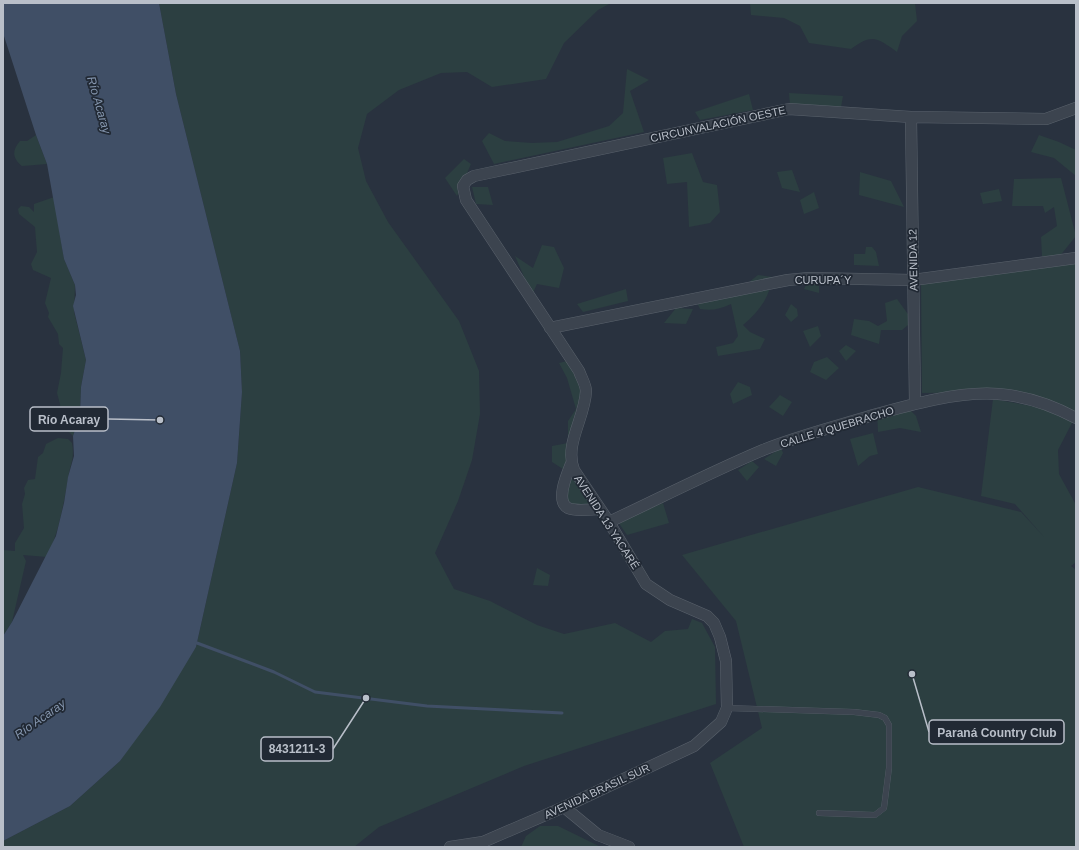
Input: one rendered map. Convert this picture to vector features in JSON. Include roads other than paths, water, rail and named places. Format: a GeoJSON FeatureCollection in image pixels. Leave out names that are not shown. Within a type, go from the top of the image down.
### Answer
{"type":"FeatureCollection","features":[{"type":"Feature","properties":{"kind":"street","name":"CIRCUNVALACIÓN OESTE"},"geometry":{"type":"LineString","coordinates":[[463,186],[467,180],[474,176],[789,109],[912,117],[1046,119],[1076,108]]}},
{"type":"Feature","properties":{"kind":"street","name":"AVENIDA 12"},"geometry":{"type":"LineString","coordinates":[[912,117],[915,403]]}},
{"type":"Feature","properties":{"kind":"street","name":"AVENIDA 13 YACARÉ"},"geometry":{"type":"LineString","coordinates":[[463,186],[466,200],[579,371],[586,391],[571,449],[571,464],[609,522],[646,584],[670,600],[707,616],[714,623],[720,636],[726,661],[728,708]]}},
{"type":"Feature","properties":{"kind":"street","name":"CURUPA´Y"},"geometry":{"type":"LineString","coordinates":[[550,328],[788,280],[809,278],[913,280],[1076,258]]}},
{"type":"Feature","properties":{"kind":"street","name":"CALLE 4 QUEBRACHO"},"geometry":{"type":"LineString","coordinates":[[609,522],[763,450],[792,439],[915,403],[973,395],[997,394],[1023,398],[1052,406],[1076,418]]}},
{"type":"Feature","properties":{"kind":"street"},"geometry":{"type":"LineString","coordinates":[[571,464],[567,473],[562,494],[564,504],[575,510],[600,509]]}},
{"type":"Feature","properties":{"kind":"street","name":"AVENIDA BRASIL SUR"},"geometry":{"type":"LineString","coordinates":[[450,847],[486,844],[694,746],[722,722],[728,708]]}},
{"type":"Feature","properties":{"kind":"street"},"geometry":{"type":"LineString","coordinates":[[564,807],[598,835],[629,847]]}},
{"type":"Feature","properties":{"kind":"lane"},"geometry":{"type":"LineString","coordinates":[[728,708],[854,712],[879,715],[885,718],[889,725],[889,768],[884,808],[882,811],[875,815],[819,813]]}},
{"type":"Feature","properties":{"kind":"water","name":"Río Acaray"},"geometry":{"type":"Polygon","coordinates":[[[3,3],[159,3],[176,94],[240,351],[242,392],[237,463],[196,647],[160,707],[120,761],[70,806],[3,841],[3,636],[12,622],[56,536],[64,503],[68,477],[74,456],[73,436],[80,415],[81,387],[86,360],[73,306],[76,295],[75,285],[64,259],[47,164],[3,33],[3,3]]]}},
{"type":"Feature","properties":{"kind":"waterway"},"geometry":{"type":"LineString","coordinates":[[197,643],[274,672],[315,692],[427,706],[562,713]]}},
{"type":"Feature","properties":{"kind":"place","name":"Río Acaray"},"geometry":{"type":"Point","coordinates":[160,420]}},
{"type":"Feature","properties":{"kind":"place","name":"Paraná Country Club"},"geometry":{"type":"Point","coordinates":[912,674]}},
{"type":"Feature","properties":{"kind":"place","name":"8431211-3"},"geometry":{"type":"Point","coordinates":[366,698]}}]}
